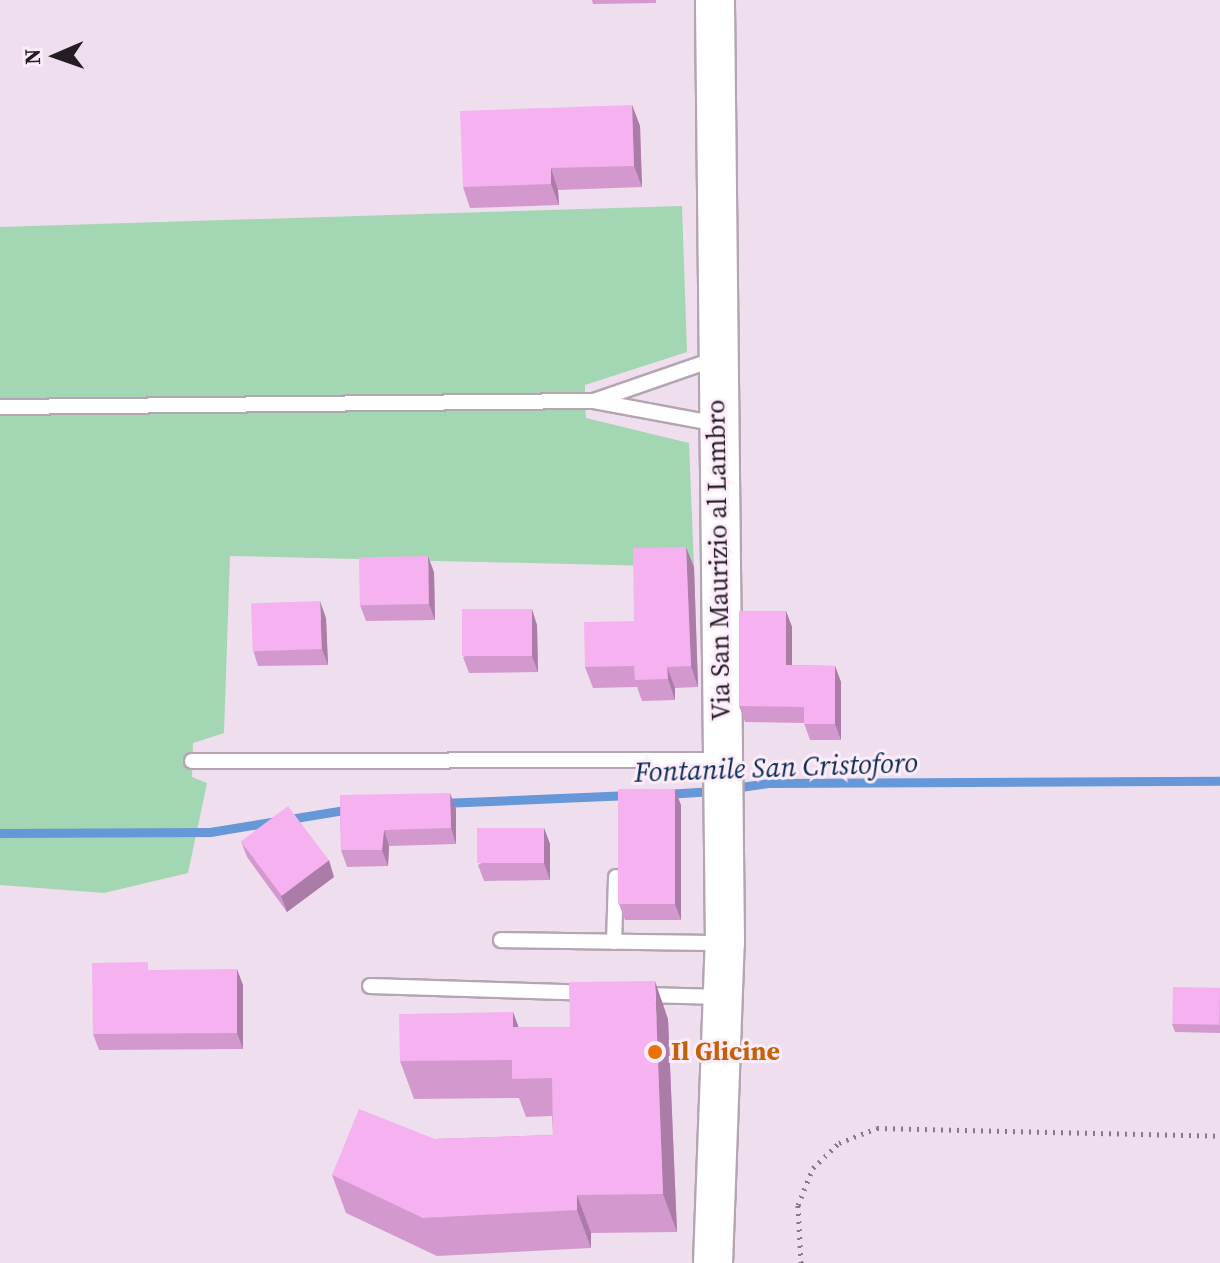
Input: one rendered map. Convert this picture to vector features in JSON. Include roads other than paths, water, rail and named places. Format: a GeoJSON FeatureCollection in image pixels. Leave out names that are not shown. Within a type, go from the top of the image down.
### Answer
{"type":"FeatureCollection","features":[{"type":"Feature","properties":{"kind":"main road","name":"Via San Maurizio al Lambro"},"geometry":{"type":"LineString","coordinates":[[713,1263],[725,943],[716,359],[715,0]]}},
{"type":"Feature","properties":{"kind":"lane"},"geometry":{"type":"LineString","coordinates":[[594,401],[716,359]]}},
{"type":"Feature","properties":{"kind":"lane"},"geometry":{"type":"LineString","coordinates":[[0,407],[594,401],[717,424]]}},
{"type":"Feature","properties":{"kind":"lane"},"geometry":{"type":"LineString","coordinates":[[192,761],[723,781]]}},
{"type":"Feature","properties":{"kind":"lane"},"geometry":{"type":"LineString","coordinates":[[614,942],[616,877]]}},
{"type":"Feature","properties":{"kind":"lane"},"geometry":{"type":"LineString","coordinates":[[501,940],[725,943]]}},
{"type":"Feature","properties":{"kind":"lane"},"geometry":{"type":"LineString","coordinates":[[370,986],[600,994]]}},
{"type":"Feature","properties":{"kind":"lane"},"geometry":{"type":"LineString","coordinates":[[631,995],[723,997]]}},
{"type":"Feature","properties":{"kind":"waterway","name":"Fontanile San Cristoforo"},"geometry":{"type":"LineString","coordinates":[[733,788],[768,783],[1220,781]]}},
{"type":"Feature","properties":{"kind":"waterway","name":"Fontanile San Cristoforo"},"geometry":{"type":"LineString","coordinates":[[665,794],[714,791]]}},
{"type":"Feature","properties":{"kind":"waterway","name":"Fontanile San Cristoforo"},"geometry":{"type":"LineString","coordinates":[[441,803],[630,795]]}},
{"type":"Feature","properties":{"kind":"waterway","name":"Fontanile San Cristoforo"},"geometry":{"type":"LineString","coordinates":[[0,833],[210,832],[351,809]]}},
{"type":"Feature","properties":{"kind":"place","name":"Il Glicine"},"geometry":{"type":"Point","coordinates":[655,1052]}}]}
